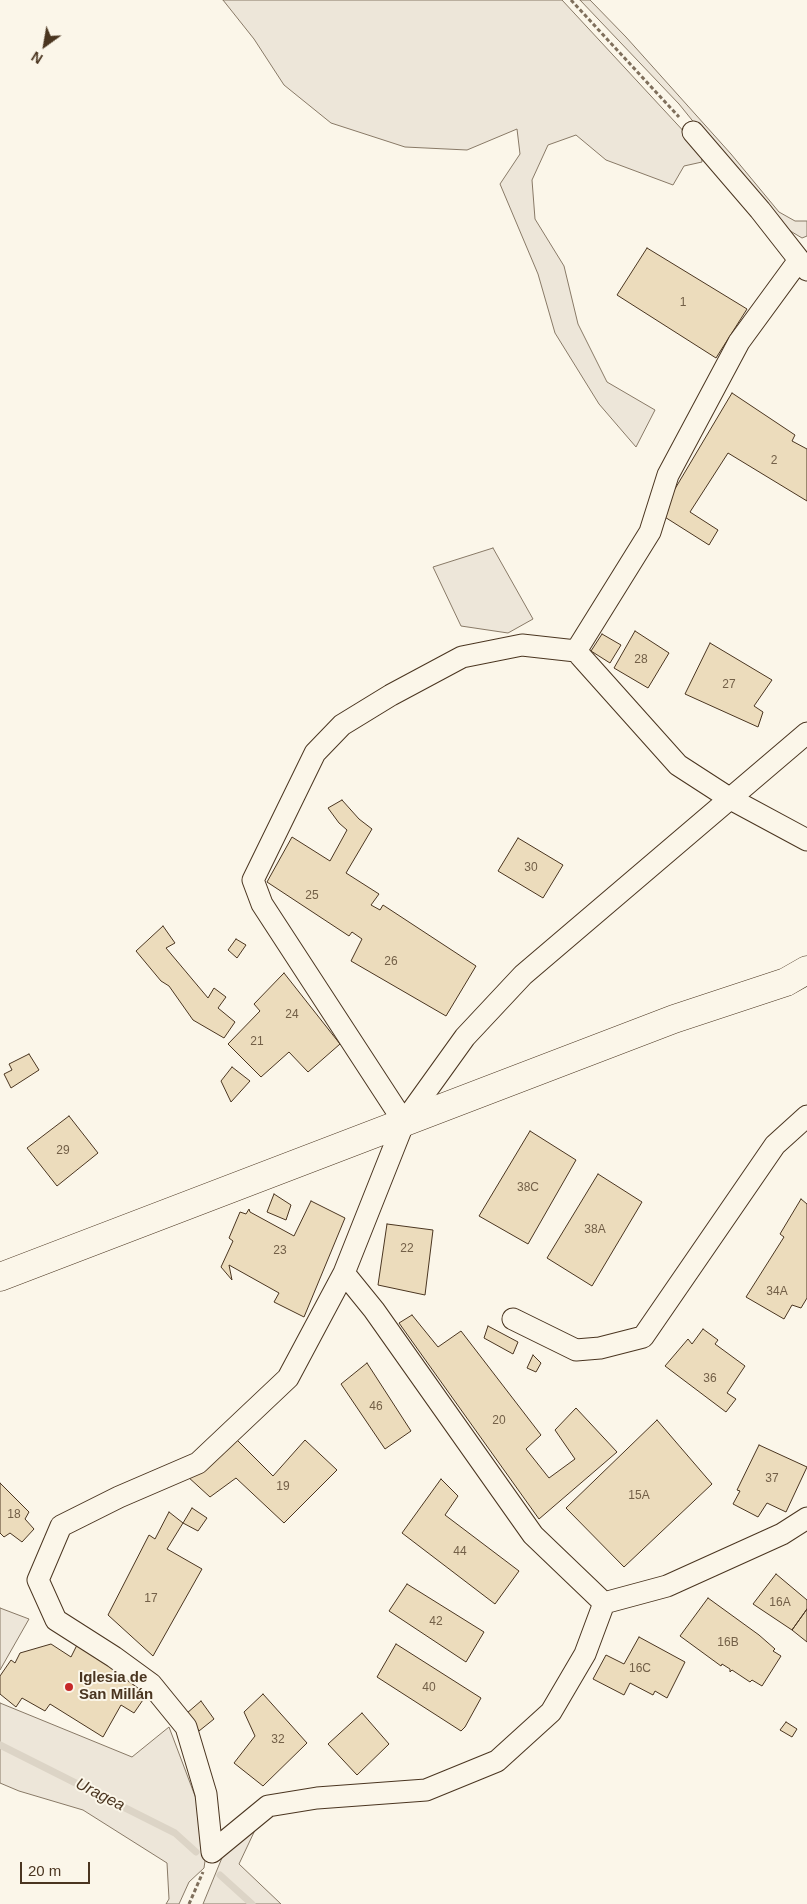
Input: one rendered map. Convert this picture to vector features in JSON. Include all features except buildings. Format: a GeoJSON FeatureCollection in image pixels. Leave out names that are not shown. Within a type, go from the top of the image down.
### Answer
{"type":"FeatureCollection","features":[{"type":"Feature","properties":{"kind":"street"},"geometry":{"type":"LineString","coordinates":[[576,651],[650,532],[668,475],[739,342],[803,265],[760,210],[693,132]]}},
{"type":"Feature","properties":{"kind":"street"},"geometry":{"type":"LineString","coordinates":[[404,1122],[262,904],[253,880],[315,753],[342,725],[391,695],[462,657],[522,645],[576,651],[678,766],[729,798],[807,840]]}},
{"type":"Feature","properties":{"kind":"street"},"geometry":{"type":"LineString","coordinates":[[212,1852],[206,1794],[186,1727],[151,1684],[114,1656],[56,1620],[38,1580],[61,1526],[119,1497],[198,1463],[288,1378],[344,1273],[404,1122],[466,1037],[523,974],[807,733]]}},
{"type":"Feature","properties":{"kind":"street"},"geometry":{"type":"LineString","coordinates":[[0,1277],[674,1019],[786,982],[807,970]]}},
{"type":"Feature","properties":{"kind":"street"},"geometry":{"type":"LineString","coordinates":[[513,1319],[576,1350],[600,1348],[643,1337],[775,1145],[807,1116]]}},
{"type":"Feature","properties":{"kind":"street"},"geometry":{"type":"LineString","coordinates":[[344,1273],[374,1310],[533,1535],[604,1603]]}},
{"type":"Feature","properties":{"kind":"street"},"geometry":{"type":"LineString","coordinates":[[604,1603],[667,1586],[782,1534],[807,1518]]}},
{"type":"Feature","properties":{"kind":"street"},"geometry":{"type":"LineString","coordinates":[[212,1852],[268,1806],[317,1798],[426,1790],[497,1761],[551,1712],[585,1654],[604,1603]]}},
{"type":"Feature","properties":{"kind":"path"},"geometry":{"type":"LineString","coordinates":[[571,0],[693,132]]}},
{"type":"Feature","properties":{"kind":"path"},"geometry":{"type":"LineString","coordinates":[[189,1904],[212,1852]]}},
{"type":"Feature","properties":{"kind":"shaded area"},"geometry":{"type":"Polygon","coordinates":[[[223,0],[562,0],[701,150],[702,162],[684,166],[673,185],[606,160],[576,135],[548,145],[532,180],[535,219],[564,266],[578,324],[607,382],[655,410],[636,447],[599,404],[555,333],[538,274],[500,184],[520,154],[517,129],[467,150],[405,147],[331,123],[284,85],[254,39],[223,0]]]}},
{"type":"Feature","properties":{"kind":"shaded area"},"geometry":{"type":"Polygon","coordinates":[[[580,0],[590,0],[626,37],[731,154],[779,212],[795,221],[807,221],[807,236],[802,238],[787,229],[721,156],[679,104],[580,0]]]}},
{"type":"Feature","properties":{"kind":"shaded area"},"geometry":{"type":"Polygon","coordinates":[[[493,548],[533,619],[508,633],[461,626],[433,567],[493,548]]]}},
{"type":"Feature","properties":{"kind":"shaded area"},"geometry":{"type":"Polygon","coordinates":[[[0,1608],[29,1619],[0,1670],[0,1608]]]}},
{"type":"Feature","properties":{"kind":"shaded area"},"geometry":{"type":"Polygon","coordinates":[[[0,1703],[132,1757],[169,1727],[209,1833],[204,1868],[189,1882],[179,1904],[166,1904],[169,1899],[167,1863],[83,1810],[19,1791],[0,1783],[0,1703]]]}},
{"type":"Feature","properties":{"kind":"shaded area"},"geometry":{"type":"Polygon","coordinates":[[[256,1828],[239,1864],[281,1904],[203,1904],[226,1848],[256,1828]]]}},
{"type":"Feature","properties":{"kind":"waterway","name":"Uragea"},"geometry":{"type":"LineString","coordinates":[[0,1745],[175,1833],[196,1852]]}},
{"type":"Feature","properties":{"kind":"waterway","name":"Uragea"},"geometry":{"type":"LineString","coordinates":[[220,1875],[252,1904]]}},
{"type":"Feature","properties":{"kind":"place","name":"Iglesia de San Millán"},"geometry":{"type":"Point","coordinates":[69,1687]}}]}
